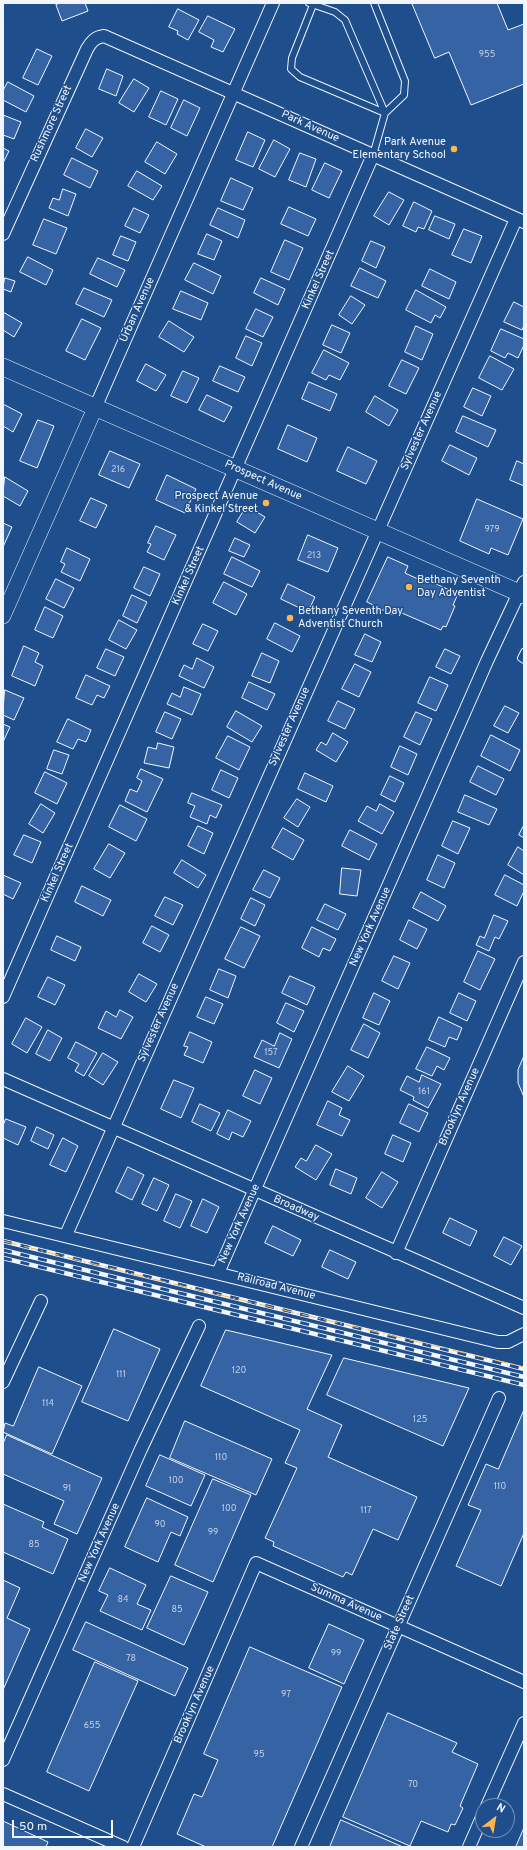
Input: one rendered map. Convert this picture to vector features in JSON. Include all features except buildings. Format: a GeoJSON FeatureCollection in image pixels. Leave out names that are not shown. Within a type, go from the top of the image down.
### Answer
{"type":"FeatureCollection","features":[{"type":"Feature","properties":{"kind":"main road","name":"Prospect Avenue"},"geometry":{"type":"LineString","coordinates":[[3,367],[377,531],[523,590]]}},
{"type":"Feature","properties":{"kind":"street","name":"Urban Avenue"},"geometry":{"type":"LineString","coordinates":[[3,616],[274,3]]}},
{"type":"Feature","properties":{"kind":"street","name":"Rushmore Street"},"geometry":{"type":"LineString","coordinates":[[3,234],[42,143],[87,49],[98,37],[109,37],[118,41]]}},
{"type":"Feature","properties":{"kind":"street","name":"Park Avenue"},"geometry":{"type":"LineString","coordinates":[[118,41],[234,94],[520,220]]}},
{"type":"Feature","properties":{"kind":"street","name":"Kinkel Street"},"geometry":{"type":"LineString","coordinates":[[3,997],[373,155]]}},
{"type":"Feature","properties":{"kind":"street","name":"Sylvester Avenue"},"geometry":{"type":"LineString","coordinates":[[66,1236],[377,531],[520,220]]}},
{"type":"Feature","properties":{"kind":"street","name":"New York Avenue"},"geometry":{"type":"LineString","coordinates":[[218,1273],[488,661],[523,590]]}},
{"type":"Feature","properties":{"kind":"street","name":"Brooklyn Avenue"},"geometry":{"type":"LineString","coordinates":[[396,1253],[524,962]]}},
{"type":"Feature","properties":{"kind":"street","name":"Broadway"},"geometry":{"type":"LineString","coordinates":[[3,1079],[524,1308]]}},
{"type":"Feature","properties":{"kind":"street","name":"Railroad Avenue"},"geometry":{"type":"LineString","coordinates":[[3,1221],[498,1342],[508,1342],[524,1334]]}},
{"type":"Feature","properties":{"kind":"street"},"geometry":{"type":"LineString","coordinates":[[3,1382],[41,1301]]}},
{"type":"Feature","properties":{"kind":"street","name":"New York Avenue"},"geometry":{"type":"LineString","coordinates":[[3,1760],[141,1449],[198,1326]]}},
{"type":"Feature","properties":{"kind":"street","name":"State Street"},"geometry":{"type":"LineString","coordinates":[[301,1847],[499,1398]]}},
{"type":"Feature","properties":{"kind":"street","name":"Brooklyn Avenue"},"geometry":{"type":"LineString","coordinates":[[133,1847],[256,1563]]}},
{"type":"Feature","properties":{"kind":"street","name":"Summa Avenue"},"geometry":{"type":"LineString","coordinates":[[256,1563],[524,1682]]}},
{"type":"Feature","properties":{"kind":"street"},"geometry":{"type":"LineString","coordinates":[[491,1798],[524,1723]]}},
{"type":"Feature","properties":{"kind":"street"},"geometry":{"type":"LineString","coordinates":[[3,1794],[123,1847]]}},
{"type":"Feature","properties":{"kind":"street"},"geometry":{"type":"LineString","coordinates":[[469,1847],[475,1833]]}},
{"type":"Feature","properties":{"kind":"lane"},"geometry":{"type":"LineString","coordinates":[[373,155],[385,113],[404,95],[404,81],[374,3]]}},
{"type":"Feature","properties":{"kind":"lane"},"geometry":{"type":"LineString","coordinates":[[311,4],[335,12],[345,20],[385,113],[300,77],[291,69],[292,58],[311,4]]}},
{"type":"Feature","properties":{"kind":"lane"},"geometry":{"type":"LineString","coordinates":[[524,652],[521,658],[524,660]]}},
{"type":"Feature","properties":{"kind":"railway"},"geometry":{"type":"LineString","coordinates":[[3,1241],[524,1369]]}},
{"type":"Feature","properties":{"kind":"railway"},"geometry":{"type":"LineString","coordinates":[[3,1250],[524,1377]]}},
{"type":"Feature","properties":{"kind":"railway"},"geometry":{"type":"LineString","coordinates":[[3,1258],[524,1385]]}},
{"type":"Feature","properties":{"kind":"power"},"geometry":{"type":"LineString","coordinates":[[3,1241],[157,1280],[524,1367]]}},
{"type":"Feature","properties":{"kind":"place","name":"Park Avenue Elementary School"},"geometry":{"type":"Point","coordinates":[454,149]}},
{"type":"Feature","properties":{"kind":"place","name":"Prospect Avenue & Kinkel Street"},"geometry":{"type":"Point","coordinates":[266,503]}},
{"type":"Feature","properties":{"kind":"place","name":"Bethany Seventh Day Adventist"},"geometry":{"type":"Point","coordinates":[409,587]}},
{"type":"Feature","properties":{"kind":"place","name":"Bethany Seventh Day Adventist Church"},"geometry":{"type":"Point","coordinates":[290,618]}}]}
